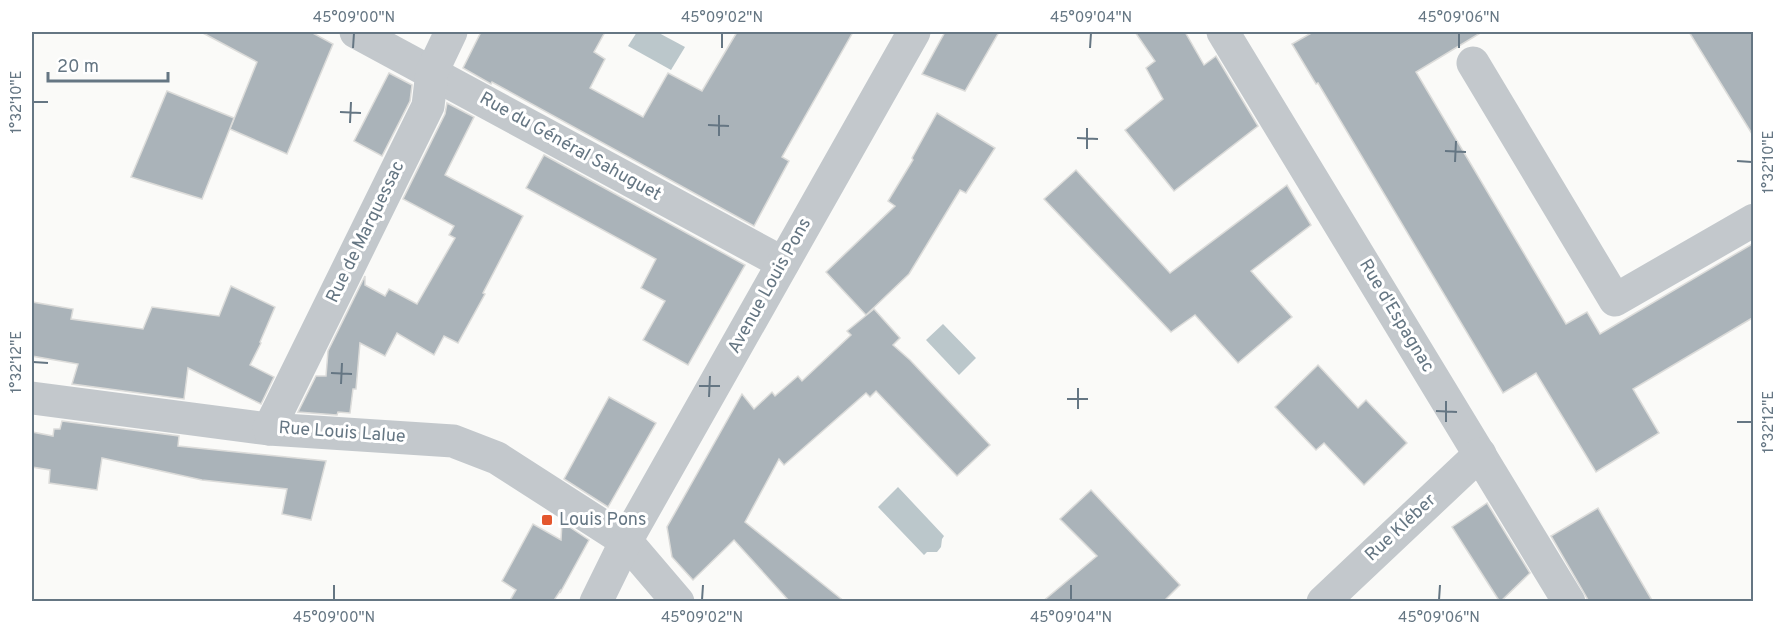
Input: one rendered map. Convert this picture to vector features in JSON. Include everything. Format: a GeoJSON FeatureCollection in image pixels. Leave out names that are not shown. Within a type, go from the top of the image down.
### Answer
{"type":"FeatureCollection","features":[{"type":"Feature","properties":{"kind":"street","name":"Rue du Général Sahuguet"},"geometry":{"type":"LineString","coordinates":[[356,32],[783,263]]}},
{"type":"Feature","properties":{"kind":"street","name":"Rue de Marquessac"},"geometry":{"type":"LineString","coordinates":[[269,429],[428,106],[432,72],[451,32]]}},
{"type":"Feature","properties":{"kind":"street","name":"Avenue Louis Pons"},"geometry":{"type":"LineString","coordinates":[[596,602],[626,541],[914,32]]}},
{"type":"Feature","properties":{"kind":"street","name":"Rue d'Espagnac"},"geometry":{"type":"LineString","coordinates":[[1223,32],[1569,602]]}},
{"type":"Feature","properties":{"kind":"street"},"geometry":{"type":"LineString","coordinates":[[1473,63],[1615,300],[1754,220]]}},
{"type":"Feature","properties":{"kind":"street","name":"Rue Louis Lalue"},"geometry":{"type":"LineString","coordinates":[[32,398],[269,429],[453,441],[497,458],[626,541],[678,602]]}},
{"type":"Feature","properties":{"kind":"street","name":"Rue Kléber"},"geometry":{"type":"LineString","coordinates":[[1323,602],[1480,454]]}},
{"type":"Feature","properties":{"kind":"shaded area"},"geometry":{"type":"Polygon","coordinates":[[[637,32],[657,32],[685,47],[671,70],[628,46],[637,32]]]}},
{"type":"Feature","properties":{"kind":"shaded area"},"geometry":{"type":"Polygon","coordinates":[[[943,324],[976,358],[959,375],[926,340],[943,324]]]}},
{"type":"Feature","properties":{"kind":"shaded area"},"geometry":{"type":"Polygon","coordinates":[[[898,487],[944,536],[937,552],[927,552],[924,555],[878,507],[898,487]]]}},
{"type":"Feature","properties":{"kind":"building"},"geometry":{"type":"Polygon","coordinates":[[[201,32],[311,32],[333,44],[287,154],[230,129],[257,62],[201,32]]]}},
{"type":"Feature","properties":{"kind":"building"},"geometry":{"type":"Polygon","coordinates":[[[481,32],[605,32],[594,52],[605,59],[590,88],[643,117],[668,73],[702,91],[737,32],[853,32],[782,157],[789,161],[754,226],[463,68],[481,32]]]}},
{"type":"Feature","properties":{"kind":"building"},"geometry":{"type":"Polygon","coordinates":[[[945,32],[999,32],[965,91],[922,74],[945,32]]]}},
{"type":"Feature","properties":{"kind":"building"},"geometry":{"type":"Polygon","coordinates":[[[1135,32],[1185,32],[1204,65],[1216,56],[1258,126],[1174,191],[1125,130],[1163,99],[1146,68],[1155,61],[1135,32]]]}},
{"type":"Feature","properties":{"kind":"building"},"geometry":{"type":"Polygon","coordinates":[[[1313,32],[1482,32],[1416,72],[1566,324],[1587,312],[1600,334],[1754,243],[1754,317],[1633,389],[1659,433],[1596,472],[1536,373],[1503,393],[1318,83],[1316,84],[1292,44],[1313,32]]]}},
{"type":"Feature","properties":{"kind":"building"},"geometry":{"type":"Polygon","coordinates":[[[1689,32],[1754,32],[1754,137],[1689,32]]]}},
{"type":"Feature","properties":{"kind":"building"},"geometry":{"type":"Polygon","coordinates":[[[389,73],[412,85],[410,101],[382,156],[354,141],[389,73]]]}},
{"type":"Feature","properties":{"kind":"building"},"geometry":{"type":"Polygon","coordinates":[[[167,91],[234,118],[202,199],[131,177],[167,91]]]}},
{"type":"Feature","properties":{"kind":"building"},"geometry":{"type":"Polygon","coordinates":[[[447,103],[474,117],[445,175],[523,216],[458,343],[444,336],[434,355],[397,333],[385,356],[360,343],[356,389],[353,389],[350,413],[338,412],[337,415],[298,412],[316,376],[326,376],[328,351],[365,276],[365,285],[385,296],[389,289],[417,304],[455,238],[449,235],[454,226],[403,199],[445,114],[447,103]]]}},
{"type":"Feature","properties":{"kind":"building"},"geometry":{"type":"Polygon","coordinates":[[[937,113],[995,148],[966,193],[960,190],[909,274],[866,315],[826,272],[895,206],[888,201],[913,160],[912,158],[937,113]]]}},
{"type":"Feature","properties":{"kind":"building"},"geometry":{"type":"Polygon","coordinates":[[[544,155],[745,265],[688,365],[643,340],[665,301],[641,288],[656,259],[526,188],[544,155]]]}},
{"type":"Feature","properties":{"kind":"building"},"geometry":{"type":"Polygon","coordinates":[[[1076,170],[1170,273],[1287,185],[1311,225],[1251,271],[1292,317],[1238,363],[1195,315],[1171,332],[1044,199],[1076,170]]]}},
{"type":"Feature","properties":{"kind":"building"},"geometry":{"type":"Polygon","coordinates":[[[231,286],[275,307],[250,365],[274,377],[261,404],[188,368],[184,399],[72,384],[78,364],[32,356],[32,302],[73,309],[71,319],[143,329],[152,307],[219,316],[231,286]]]}},
{"type":"Feature","properties":{"kind":"building"},"geometry":{"type":"Polygon","coordinates":[[[874,309],[900,338],[893,345],[990,445],[957,476],[876,391],[870,397],[866,393],[784,465],[779,459],[745,522],[845,602],[790,602],[734,540],[693,580],[672,557],[667,527],[742,394],[754,409],[772,392],[775,396],[798,376],[802,381],[851,335],[847,331],[874,309]]]}},
{"type":"Feature","properties":{"kind":"building"},"geometry":{"type":"Polygon","coordinates":[[[1318,365],[1358,408],[1366,400],[1407,443],[1364,485],[1324,443],[1316,450],[1275,407],[1318,365]]]}},
{"type":"Feature","properties":{"kind":"building"},"geometry":{"type":"Polygon","coordinates":[[[609,397],[656,423],[608,507],[564,479],[609,397]]]}},
{"type":"Feature","properties":{"kind":"building"},"geometry":{"type":"Polygon","coordinates":[[[62,421],[179,436],[178,446],[326,461],[311,520],[282,514],[287,489],[202,480],[102,458],[97,490],[49,483],[50,470],[32,467],[32,432],[53,436],[54,429],[60,429],[62,421]]]}},
{"type":"Feature","properties":{"kind":"building"},"geometry":{"type":"Polygon","coordinates":[[[1091,490],[1180,585],[1163,602],[1042,602],[1097,556],[1060,519],[1091,490]]]}},
{"type":"Feature","properties":{"kind":"building"},"geometry":{"type":"Polygon","coordinates":[[[1487,503],[1530,573],[1500,602],[1452,527],[1487,503]]]}},
{"type":"Feature","properties":{"kind":"building"},"geometry":{"type":"Polygon","coordinates":[[[1598,508],[1653,602],[1589,602],[1551,536],[1598,508]]]}},
{"type":"Feature","properties":{"kind":"building"},"geometry":{"type":"Polygon","coordinates":[[[562,522],[589,540],[560,593],[560,591],[553,602],[509,602],[516,590],[502,581],[533,524],[561,540],[562,522]]]}},
{"type":"Feature","properties":{"kind":"place","name":"Louis Pons"},"geometry":{"type":"Point","coordinates":[547,520]}}]}
